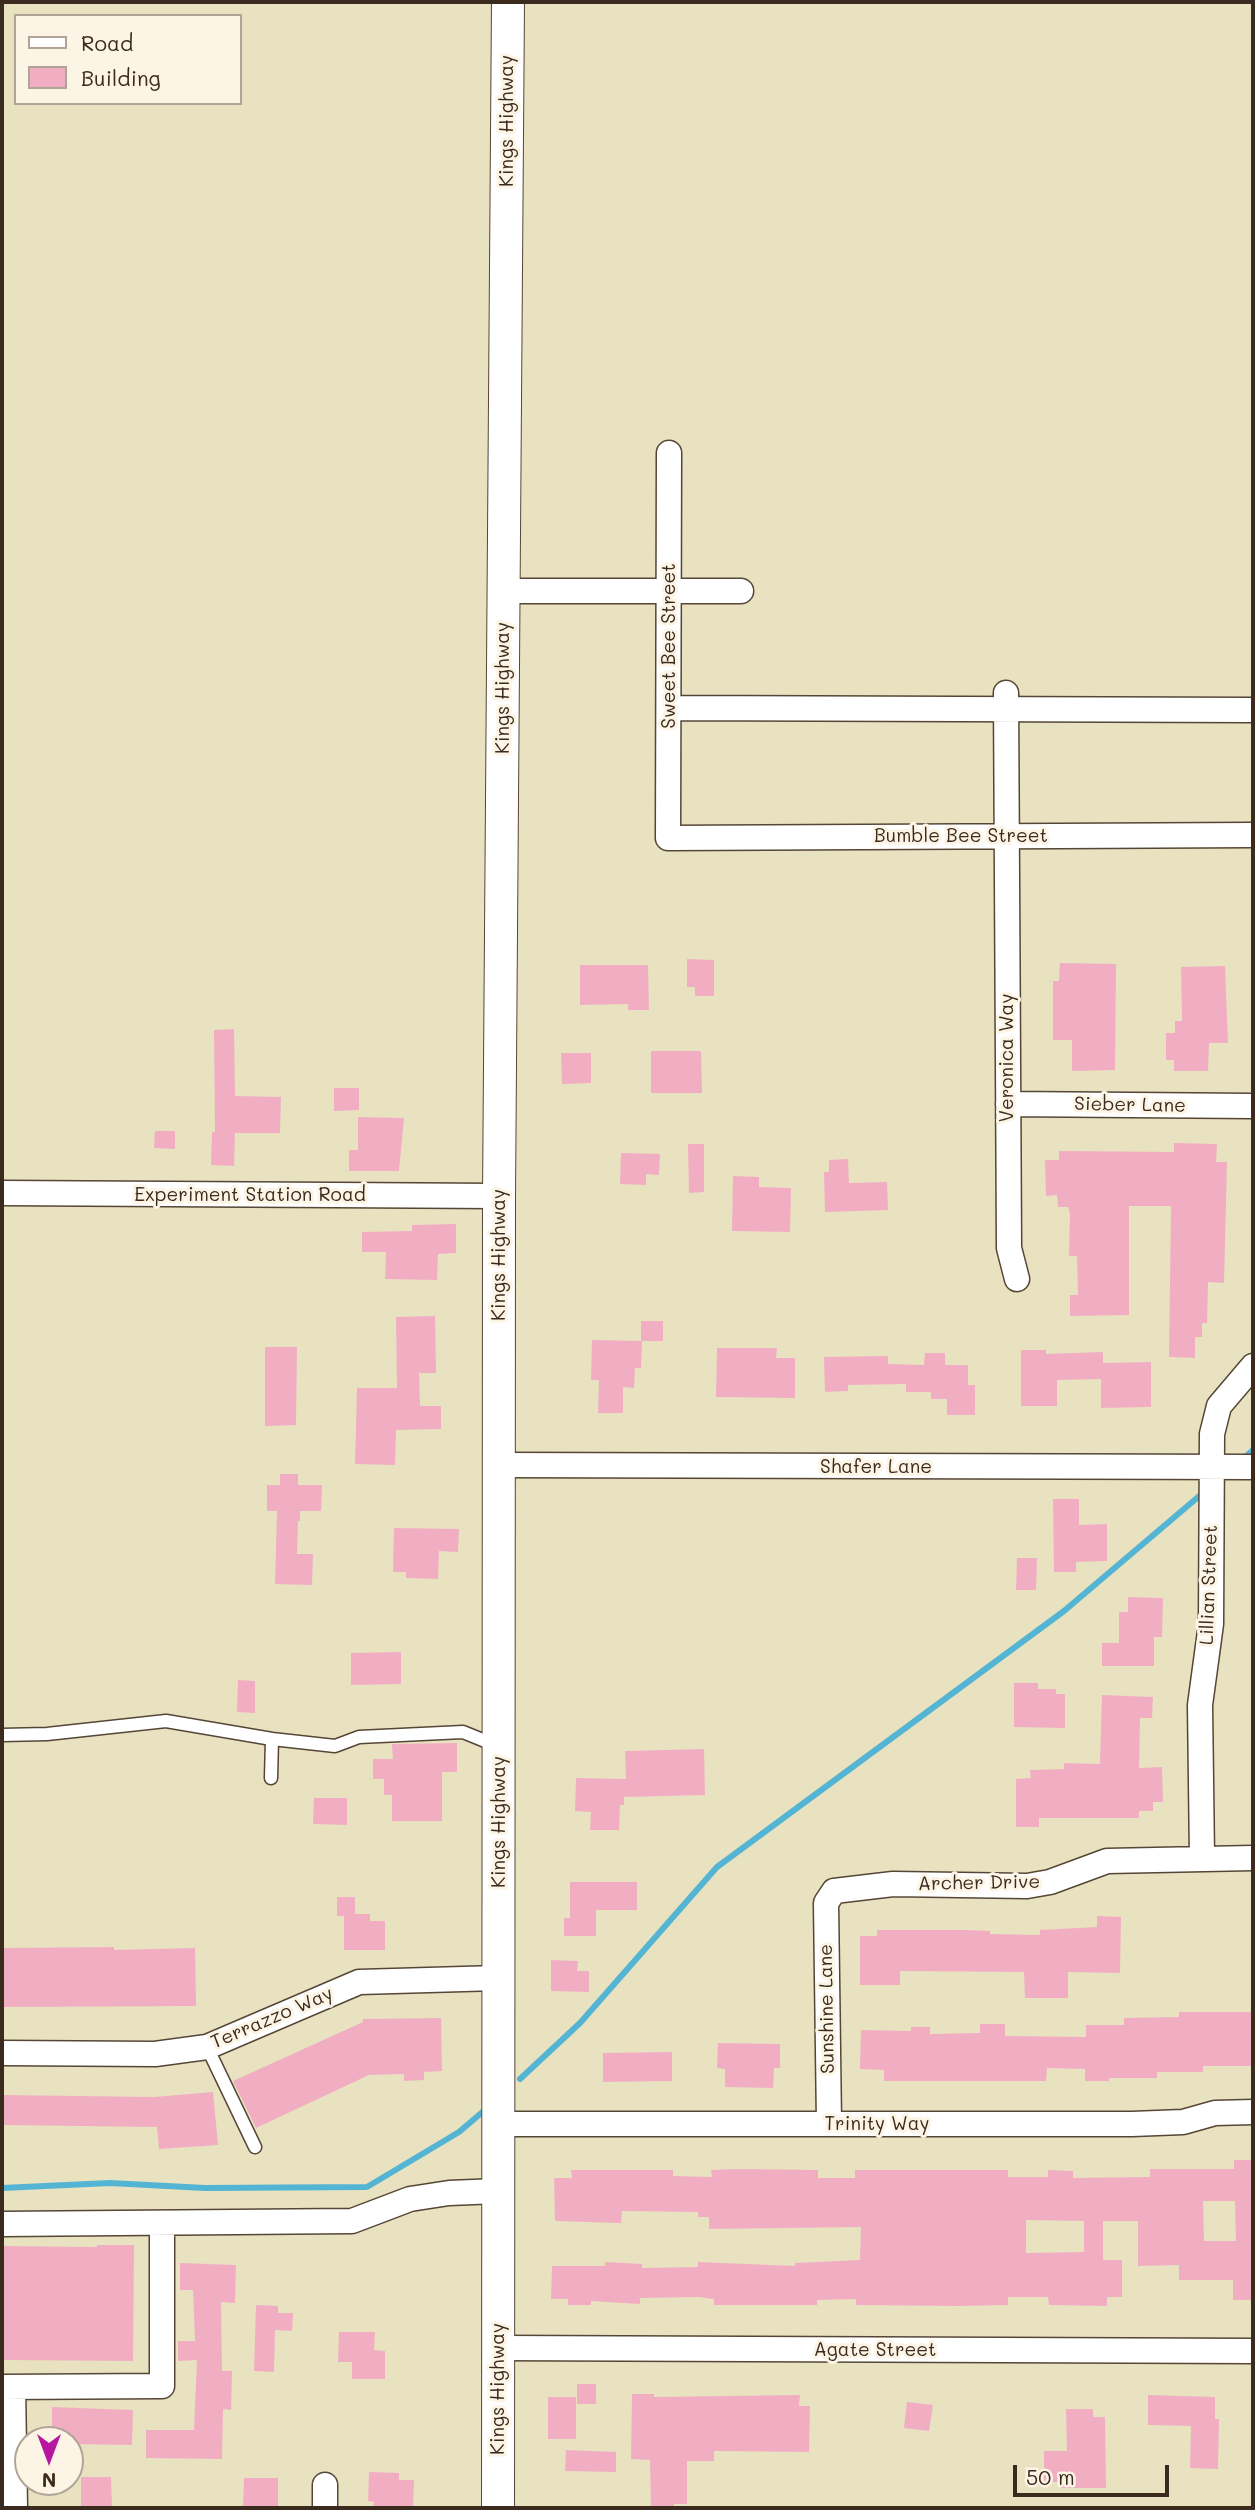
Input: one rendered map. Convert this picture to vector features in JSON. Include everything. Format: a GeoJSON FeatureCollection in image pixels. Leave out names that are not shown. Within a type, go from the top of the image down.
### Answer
{"type":"FeatureCollection","features":[{"type":"Feature","properties":{"kind":"street","name":"Kings Highway"},"geometry":{"type":"LineString","coordinates":[[498,2508],[499,1196],[508,2]]}},
{"type":"Feature","properties":{"kind":"street","name":"Sweet Bee Street"},"geometry":{"type":"LineString","coordinates":[[668,838],[669,453]]}},
{"type":"Feature","properties":{"kind":"street"},"geometry":{"type":"LineString","coordinates":[[504,591],[741,591]]}},
{"type":"Feature","properties":{"kind":"street"},"geometry":{"type":"LineString","coordinates":[[669,708],[1006,701],[1253,710]]}},
{"type":"Feature","properties":{"kind":"street","name":"Veronica Way"},"geometry":{"type":"LineString","coordinates":[[1006,701],[1009,1248],[1017,1279]]}},
{"type":"Feature","properties":{"kind":"street","name":"Bumble Bee Street"},"geometry":{"type":"LineString","coordinates":[[668,838],[1253,835]]}},
{"type":"Feature","properties":{"kind":"street","name":"Sieber Lane"},"geometry":{"type":"LineString","coordinates":[[1008,1104],[1253,1106]]}},
{"type":"Feature","properties":{"kind":"street","name":"Experiment Station Road"},"geometry":{"type":"LineString","coordinates":[[2,1194],[499,1196]]}},
{"type":"Feature","properties":{"kind":"street","name":"Lillian Street"},"geometry":{"type":"LineString","coordinates":[[1202,1858],[1200,1705],[1211,1624],[1212,1434],[1219,1406],[1253,1366]]}},
{"type":"Feature","properties":{"kind":"street","name":"Shafer Lane"},"geometry":{"type":"LineString","coordinates":[[499,1465],[1253,1467]]}},
{"type":"Feature","properties":{"kind":"street","name":"Archer Drive"},"geometry":{"type":"LineString","coordinates":[[830,1895],[842,1888],[893,1884],[1027,1885],[1051,1882],[1107,1861],[1253,1858]]}},
{"type":"Feature","properties":{"kind":"street","name":"Sunshine Lane"},"geometry":{"type":"LineString","coordinates":[[829,2124],[826,1903],[830,1895]]}},
{"type":"Feature","properties":{"kind":"street","name":"Terrazzo Way"},"geometry":{"type":"LineString","coordinates":[[2,2053],[155,2054],[207,2047],[359,1982],[498,1978]]}},
{"type":"Feature","properties":{"kind":"street","name":"Trinity Way"},"geometry":{"type":"LineString","coordinates":[[499,2124],[1173,2123],[1215,2113],[1253,2112]]}},
{"type":"Feature","properties":{"kind":"street"},"geometry":{"type":"LineString","coordinates":[[2,2224],[352,2221],[410,2199],[449,2193],[498,2191]]}},
{"type":"Feature","properties":{"kind":"street"},"geometry":{"type":"LineString","coordinates":[[15,2508],[8,2387],[162,2386],[162,2222]]}},
{"type":"Feature","properties":{"kind":"street","name":"Agate Street"},"geometry":{"type":"LineString","coordinates":[[498,2348],[1253,2351]]}},
{"type":"Feature","properties":{"kind":"lane"},"geometry":{"type":"LineString","coordinates":[[2,1735],[47,1734],[133,1722],[166,1721],[272,1740],[335,1746],[359,1737],[463,1732],[486,1739],[499,1747]]}},
{"type":"Feature","properties":{"kind":"lane"},"geometry":{"type":"LineString","coordinates":[[271,1778],[272,1740]]}},
{"type":"Feature","properties":{"kind":"lane"},"geometry":{"type":"LineString","coordinates":[[207,2047],[255,2147]]}},
{"type":"Feature","properties":{"kind":"building"},"geometry":{"type":"Polygon","coordinates":[[[687,959],[714,960],[714,996],[695,996],[695,987],[687,987],[687,959]]]}},
{"type":"Feature","properties":{"kind":"building"},"geometry":{"type":"Polygon","coordinates":[[[1060,963],[1116,964],[1115,1070],[1072,1071],[1072,1040],[1053,1040],[1053,981],[1059,981],[1060,963]]]}},
{"type":"Feature","properties":{"kind":"building"},"geometry":{"type":"Polygon","coordinates":[[[580,965],[648,965],[649,1010],[628,1010],[628,1004],[580,1005],[580,965]]]}},
{"type":"Feature","properties":{"kind":"building"},"geometry":{"type":"Polygon","coordinates":[[[1225,966],[1228,1043],[1209,1043],[1208,1071],[1174,1071],[1174,1060],[1166,1060],[1166,1033],[1175,1033],[1175,1021],[1182,1021],[1181,967],[1225,966]]]}},
{"type":"Feature","properties":{"kind":"building"},"geometry":{"type":"Polygon","coordinates":[[[234,1029],[235,1096],[281,1097],[280,1133],[235,1133],[234,1166],[211,1165],[212,1132],[215,1132],[214,1030],[234,1029]]]}},
{"type":"Feature","properties":{"kind":"building"},"geometry":{"type":"Polygon","coordinates":[[[651,1051],[701,1051],[702,1093],[651,1093],[651,1051]]]}},
{"type":"Feature","properties":{"kind":"building"},"geometry":{"type":"Polygon","coordinates":[[[561,1053],[591,1053],[591,1083],[562,1084],[561,1053]]]}},
{"type":"Feature","properties":{"kind":"building"},"geometry":{"type":"Polygon","coordinates":[[[334,1088],[359,1088],[359,1110],[334,1111],[334,1088]]]}},
{"type":"Feature","properties":{"kind":"building"},"geometry":{"type":"Polygon","coordinates":[[[358,1117],[404,1118],[399,1171],[349,1171],[349,1150],[358,1150],[358,1117]]]}},
{"type":"Feature","properties":{"kind":"building"},"geometry":{"type":"Polygon","coordinates":[[[155,1131],[175,1131],[175,1149],[154,1148],[155,1131]]]}},
{"type":"Feature","properties":{"kind":"building"},"geometry":{"type":"Polygon","coordinates":[[[1174,1143],[1217,1144],[1216,1162],[1227,1162],[1224,1283],[1208,1282],[1207,1323],[1202,1323],[1202,1337],[1195,1337],[1195,1358],[1169,1357],[1171,1206],[1129,1206],[1129,1315],[1070,1316],[1070,1295],[1078,1295],[1077,1256],[1069,1256],[1070,1213],[1068,1207],[1058,1207],[1057,1195],[1046,1196],[1045,1160],[1059,1160],[1059,1151],[1174,1152],[1174,1143]]]}},
{"type":"Feature","properties":{"kind":"building"},"geometry":{"type":"Polygon","coordinates":[[[688,1144],[704,1144],[704,1192],[689,1193],[688,1144]]]}},
{"type":"Feature","properties":{"kind":"building"},"geometry":{"type":"Polygon","coordinates":[[[621,1153],[660,1154],[659,1175],[646,1174],[646,1185],[620,1184],[621,1153]]]}},
{"type":"Feature","properties":{"kind":"building"},"geometry":{"type":"Polygon","coordinates":[[[848,1159],[849,1183],[887,1182],[888,1210],[825,1212],[824,1172],[829,1172],[829,1160],[848,1159]]]}},
{"type":"Feature","properties":{"kind":"building"},"geometry":{"type":"Polygon","coordinates":[[[733,1176],[759,1177],[759,1187],[791,1188],[790,1232],[732,1231],[733,1176]]]}},
{"type":"Feature","properties":{"kind":"building"},"geometry":{"type":"Polygon","coordinates":[[[456,1224],[456,1253],[438,1254],[437,1280],[385,1279],[386,1252],[362,1252],[362,1232],[412,1231],[412,1225],[456,1224]]]}},
{"type":"Feature","properties":{"kind":"building"},"geometry":{"type":"Polygon","coordinates":[[[435,1316],[436,1373],[419,1373],[420,1406],[441,1406],[441,1429],[396,1430],[395,1465],[355,1464],[357,1388],[397,1388],[396,1317],[435,1316]]]}},
{"type":"Feature","properties":{"kind":"building"},"geometry":{"type":"Polygon","coordinates":[[[641,1321],[663,1321],[663,1341],[641,1341],[641,1321]]]}},
{"type":"Feature","properties":{"kind":"building"},"geometry":{"type":"Polygon","coordinates":[[[592,1340],[642,1341],[641,1368],[635,1368],[634,1388],[623,1387],[623,1413],[598,1413],[599,1380],[591,1380],[592,1340]]]}},
{"type":"Feature","properties":{"kind":"building"},"geometry":{"type":"Polygon","coordinates":[[[265,1347],[297,1347],[296,1425],[265,1426],[265,1347]]]}},
{"type":"Feature","properties":{"kind":"building"},"geometry":{"type":"Polygon","coordinates":[[[717,1348],[777,1348],[776,1358],[795,1358],[795,1398],[716,1397],[717,1348]]]}},
{"type":"Feature","properties":{"kind":"building"},"geometry":{"type":"Polygon","coordinates":[[[1021,1350],[1046,1350],[1046,1354],[1103,1352],[1103,1363],[1151,1362],[1151,1407],[1101,1408],[1101,1379],[1057,1380],[1057,1406],[1021,1406],[1021,1350]]]}},
{"type":"Feature","properties":{"kind":"building"},"geometry":{"type":"Polygon","coordinates":[[[925,1353],[945,1353],[945,1365],[968,1365],[968,1385],[975,1385],[975,1415],[947,1415],[947,1399],[931,1399],[931,1392],[906,1392],[906,1384],[848,1385],[848,1391],[825,1392],[824,1357],[888,1356],[888,1364],[924,1365],[925,1353]]]}},
{"type":"Feature","properties":{"kind":"building"},"geometry":{"type":"Polygon","coordinates":[[[280,1474],[298,1474],[298,1485],[322,1485],[321,1511],[300,1511],[298,1521],[297,1554],[313,1554],[312,1585],[275,1584],[277,1511],[267,1511],[267,1485],[280,1485],[280,1474]]]}},
{"type":"Feature","properties":{"kind":"building"},"geometry":{"type":"Polygon","coordinates":[[[1053,1499],[1079,1499],[1079,1525],[1107,1524],[1107,1561],[1076,1562],[1076,1572],[1054,1572],[1053,1499]]]}},
{"type":"Feature","properties":{"kind":"building"},"geometry":{"type":"Polygon","coordinates":[[[394,1528],[459,1529],[458,1552],[439,1551],[438,1579],[406,1578],[406,1572],[393,1572],[394,1528]]]}},
{"type":"Feature","properties":{"kind":"building"},"geometry":{"type":"Polygon","coordinates":[[[1017,1558],[1037,1558],[1036,1590],[1016,1590],[1017,1558]]]}},
{"type":"Feature","properties":{"kind":"building"},"geometry":{"type":"Polygon","coordinates":[[[1128,1597],[1163,1598],[1162,1637],[1154,1637],[1154,1666],[1102,1666],[1102,1643],[1119,1643],[1119,1612],[1128,1612],[1128,1597]]]}},
{"type":"Feature","properties":{"kind":"building"},"geometry":{"type":"Polygon","coordinates":[[[401,1652],[401,1684],[351,1685],[351,1653],[401,1652]]]}},
{"type":"Feature","properties":{"kind":"building"},"geometry":{"type":"Polygon","coordinates":[[[238,1680],[255,1681],[255,1713],[237,1712],[238,1680]]]}},
{"type":"Feature","properties":{"kind":"building"},"geometry":{"type":"Polygon","coordinates":[[[1014,1683],[1038,1683],[1038,1689],[1056,1689],[1056,1694],[1065,1694],[1065,1728],[1014,1727],[1014,1683]]]}},
{"type":"Feature","properties":{"kind":"building"},"geometry":{"type":"Polygon","coordinates":[[[1102,1695],[1153,1697],[1152,1718],[1140,1718],[1139,1768],[1162,1767],[1163,1802],[1153,1802],[1153,1811],[1139,1811],[1139,1818],[1039,1818],[1039,1827],[1016,1827],[1016,1779],[1031,1778],[1030,1770],[1064,1769],[1064,1763],[1100,1764],[1102,1695]]]}},
{"type":"Feature","properties":{"kind":"building"},"geometry":{"type":"Polygon","coordinates":[[[457,1743],[457,1772],[442,1772],[442,1821],[392,1821],[392,1795],[384,1795],[384,1779],[373,1779],[373,1759],[393,1759],[392,1744],[457,1743]]]}},
{"type":"Feature","properties":{"kind":"building"},"geometry":{"type":"Polygon","coordinates":[[[704,1749],[705,1795],[624,1797],[624,1805],[620,1805],[619,1830],[590,1830],[591,1812],[575,1811],[576,1778],[626,1779],[625,1751],[704,1749]]]}},
{"type":"Feature","properties":{"kind":"building"},"geometry":{"type":"Polygon","coordinates":[[[314,1798],[347,1798],[347,1825],[313,1824],[314,1798]]]}},
{"type":"Feature","properties":{"kind":"building"},"geometry":{"type":"Polygon","coordinates":[[[570,1882],[637,1882],[637,1910],[596,1910],[596,1936],[564,1936],[564,1918],[570,1918],[570,1882]]]}},
{"type":"Feature","properties":{"kind":"building"},"geometry":{"type":"Polygon","coordinates":[[[337,1897],[355,1897],[355,1914],[370,1914],[370,1921],[385,1921],[385,1950],[344,1950],[344,1916],[337,1916],[337,1897]]]}},
{"type":"Feature","properties":{"kind":"building"},"geometry":{"type":"Polygon","coordinates":[[[1097,1916],[1121,1917],[1120,1973],[1068,1972],[1068,1998],[1025,1998],[1024,1972],[900,1971],[900,1985],[860,1985],[860,1936],[877,1936],[877,1930],[967,1930],[990,1931],[990,1934],[1040,1935],[1040,1930],[1097,1927],[1097,1916]]]}},
{"type":"Feature","properties":{"kind":"building"},"geometry":{"type":"Polygon","coordinates":[[[114,1947],[114,1950],[195,1948],[196,2006],[2,2007],[2,1948],[114,1947]]]}},
{"type":"Feature","properties":{"kind":"building"},"geometry":{"type":"Polygon","coordinates":[[[551,1960],[578,1961],[577,1971],[589,1971],[589,1992],[551,1991],[551,1960]]]}},
{"type":"Feature","properties":{"kind":"building"},"geometry":{"type":"Polygon","coordinates":[[[1179,2012],[1253,2012],[1253,2066],[1203,2066],[1203,2072],[1157,2072],[1157,2078],[1109,2078],[1109,2081],[1085,2081],[1085,2069],[1047,2068],[1046,2081],[884,2081],[884,2070],[860,2069],[861,2030],[911,2031],[911,2027],[930,2027],[930,2034],[980,2033],[980,2024],[1005,2024],[1005,2036],[1086,2037],[1086,2025],[1124,2025],[1124,2018],[1179,2017],[1179,2012]]]}},
{"type":"Feature","properties":{"kind":"building"},"geometry":{"type":"Polygon","coordinates":[[[441,2018],[442,2071],[424,2072],[424,2080],[404,2081],[404,2074],[369,2075],[256,2128],[233,2081],[363,2022],[363,2019],[441,2018]]]}},
{"type":"Feature","properties":{"kind":"building"},"geometry":{"type":"Polygon","coordinates":[[[718,2043],[780,2044],[780,2068],[774,2068],[773,2088],[725,2087],[725,2069],[717,2068],[718,2043]]]}},
{"type":"Feature","properties":{"kind":"building"},"geometry":{"type":"Polygon","coordinates":[[[672,2052],[672,2081],[603,2082],[603,2053],[672,2052]]]}},
{"type":"Feature","properties":{"kind":"building"},"geometry":{"type":"Polygon","coordinates":[[[213,2092],[218,2145],[159,2149],[157,2127],[2,2125],[2,2095],[154,2097],[213,2092]]]}},
{"type":"Feature","properties":{"kind":"building"},"geometry":{"type":"Polygon","coordinates":[[[1234,2160],[1253,2160],[1253,2300],[1233,2300],[1233,2280],[1179,2280],[1179,2265],[1138,2266],[1138,2221],[1103,2221],[1103,2260],[1122,2260],[1122,2297],[1107,2297],[1107,2306],[1049,2305],[1048,2297],[1008,2297],[1008,2305],[958,2306],[856,2305],[856,2299],[817,2300],[817,2305],[714,2305],[714,2299],[698,2297],[640,2298],[640,2304],[591,2301],[591,2305],[568,2305],[568,2299],[551,2299],[552,2266],[605,2266],[605,2262],[642,2264],[642,2268],[698,2267],[698,2262],[795,2266],[795,2263],[860,2260],[861,2227],[709,2229],[709,2217],[698,2217],[698,2212],[622,2211],[621,2223],[555,2221],[554,2178],[572,2178],[571,2170],[673,2170],[673,2176],[712,2177],[711,2170],[818,2170],[818,2178],[855,2178],[855,2170],[1008,2170],[1008,2177],[1048,2177],[1048,2170],[1073,2171],[1073,2178],[1150,2177],[1150,2169],[1234,2169],[1234,2160]],[[1203,2201],[1204,2241],[1236,2241],[1235,2201],[1203,2201]],[[1026,2220],[1026,2253],[1084,2252],[1084,2221],[1026,2220]]]}},
{"type":"Feature","properties":{"kind":"building"},"geometry":{"type":"Polygon","coordinates":[[[134,2245],[133,2361],[2,2360],[2,2246],[134,2245]]]}},
{"type":"Feature","properties":{"kind":"building"},"geometry":{"type":"Polygon","coordinates":[[[180,2263],[236,2265],[235,2303],[221,2302],[222,2371],[232,2371],[231,2410],[223,2409],[222,2459],[146,2458],[146,2430],[194,2430],[197,2360],[178,2361],[178,2341],[195,2341],[193,2290],[180,2290],[180,2263]]]}},
{"type":"Feature","properties":{"kind":"building"},"geometry":{"type":"Polygon","coordinates":[[[256,2305],[278,2306],[278,2313],[293,2313],[292,2331],[275,2330],[274,2372],[254,2371],[256,2305]]]}},
{"type":"Feature","properties":{"kind":"building"},"geometry":{"type":"Polygon","coordinates":[[[339,2332],[375,2332],[374,2350],[385,2351],[385,2379],[352,2379],[352,2362],[338,2362],[339,2332]]]}},
{"type":"Feature","properties":{"kind":"building"},"geometry":{"type":"Polygon","coordinates":[[[577,2384],[596,2384],[596,2404],[577,2404],[577,2384]]]}},
{"type":"Feature","properties":{"kind":"building"},"geometry":{"type":"Polygon","coordinates":[[[632,2394],[654,2394],[654,2397],[800,2395],[799,2406],[810,2406],[809,2452],[714,2451],[714,2461],[687,2461],[687,2504],[674,2504],[674,2508],[651,2508],[650,2460],[631,2459],[632,2394]]]}},
{"type":"Feature","properties":{"kind":"building"},"geometry":{"type":"Polygon","coordinates":[[[1148,2395],[1215,2397],[1215,2419],[1219,2419],[1218,2469],[1190,2468],[1191,2426],[1148,2425],[1148,2395]]]}},
{"type":"Feature","properties":{"kind":"building"},"geometry":{"type":"Polygon","coordinates":[[[548,2397],[576,2397],[576,2439],[548,2439],[548,2397]]]}},
{"type":"Feature","properties":{"kind":"building"},"geometry":{"type":"Polygon","coordinates":[[[907,2402],[933,2405],[929,2431],[904,2428],[907,2402]]]}},
{"type":"Feature","properties":{"kind":"building"},"geometry":{"type":"Polygon","coordinates":[[[52,2407],[133,2410],[132,2445],[84,2444],[84,2426],[52,2426],[52,2407]]]}},
{"type":"Feature","properties":{"kind":"building"},"geometry":{"type":"Polygon","coordinates":[[[1066,2409],[1093,2409],[1093,2417],[1105,2417],[1106,2488],[1061,2488],[1061,2482],[1044,2482],[1044,2451],[1067,2451],[1066,2409]]]}},
{"type":"Feature","properties":{"kind":"building"},"geometry":{"type":"Polygon","coordinates":[[[566,2450],[616,2452],[616,2472],[565,2471],[566,2450]]]}},
{"type":"Feature","properties":{"kind":"building"},"geometry":{"type":"Polygon","coordinates":[[[369,2472],[399,2473],[399,2480],[414,2480],[413,2508],[373,2508],[374,2502],[368,2501],[369,2472]]]}},
{"type":"Feature","properties":{"kind":"building"},"geometry":{"type":"Polygon","coordinates":[[[84,2477],[111,2477],[112,2508],[81,2508],[84,2477]]]}},
{"type":"Feature","properties":{"kind":"building"},"geometry":{"type":"Polygon","coordinates":[[[244,2478],[278,2478],[278,2508],[243,2508],[244,2478]]]}},
{"type":"Feature","properties":{"kind":"waterway"},"geometry":{"type":"LineString","coordinates":[[1242,1460],[1253,1450]]}},
{"type":"Feature","properties":{"kind":"waterway"},"geometry":{"type":"LineString","coordinates":[[520,2079],[580,2023],[717,1867],[1064,1611],[1204,1492]]}},
{"type":"Feature","properties":{"kind":"waterway"},"geometry":{"type":"LineString","coordinates":[[2,2188],[110,2183],[205,2188],[367,2187],[459,2132],[486,2109]]}}]}
